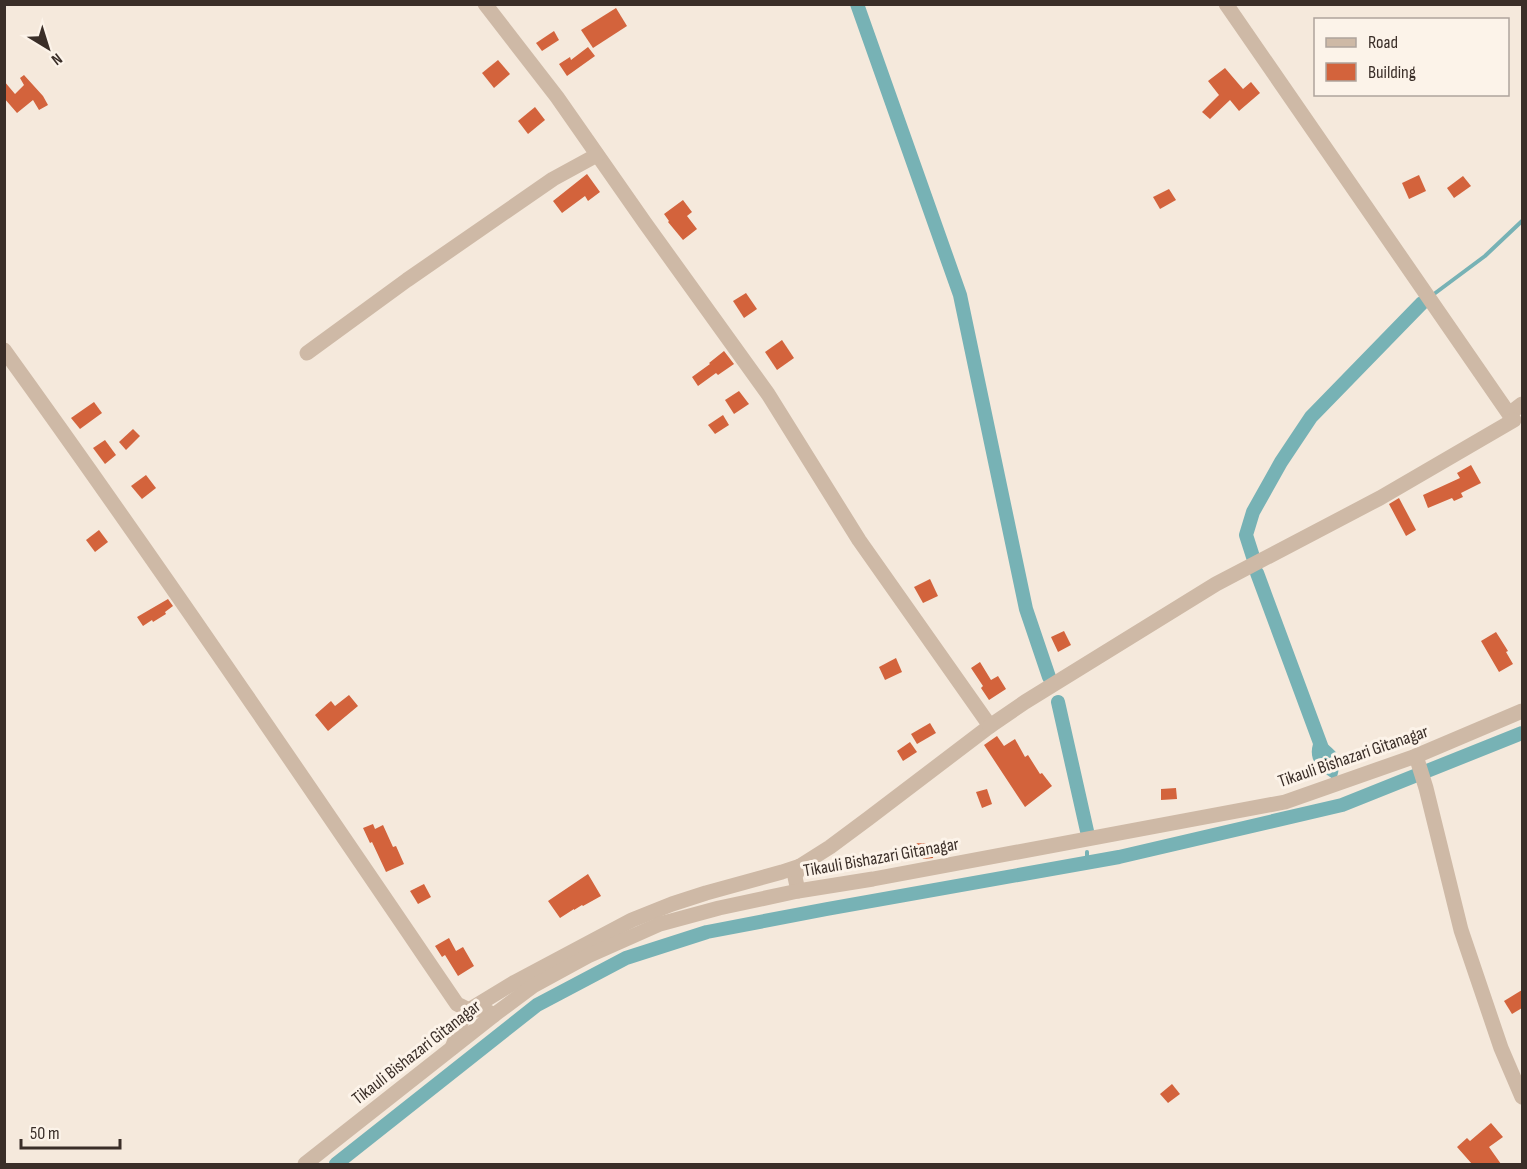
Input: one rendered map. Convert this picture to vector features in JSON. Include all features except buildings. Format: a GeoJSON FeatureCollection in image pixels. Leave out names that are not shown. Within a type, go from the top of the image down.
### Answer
{"type":"FeatureCollection","features":[{"type":"Feature","properties":{"kind":"street"},"geometry":{"type":"LineString","coordinates":[[485,4],[557,97],[768,394],[859,540],[990,726]]}},
{"type":"Feature","properties":{"kind":"street"},"geometry":{"type":"LineString","coordinates":[[1226,4],[1522,434]]}},
{"type":"Feature","properties":{"kind":"street"},"geometry":{"type":"LineString","coordinates":[[307,353],[407,280],[553,179],[597,155]]}},
{"type":"Feature","properties":{"kind":"street"},"geometry":{"type":"LineString","coordinates":[[4,350],[140,542],[457,1004],[469,1010],[485,1010],[494,1015]]}},
{"type":"Feature","properties":{"kind":"street"},"geometry":{"type":"LineString","coordinates":[[452,1048],[462,1021],[469,1010],[515,982],[632,920],[706,893],[800,866],[830,847],[1025,702],[1216,584],[1269,554],[1380,498],[1511,417],[1522,404]]}},
{"type":"Feature","properties":{"kind":"street","name":"Tikauli Bishazari Gitanagar"},"geometry":{"type":"LineString","coordinates":[[305,1164],[533,986],[588,956],[660,924],[719,908],[798,891],[1285,802],[1418,762],[1522,711]]}},
{"type":"Feature","properties":{"kind":"street"},"geometry":{"type":"LineString","coordinates":[[1418,762],[1461,930],[1501,1048],[1522,1097]]}},
{"type":"Feature","properties":{"kind":"street"},"geometry":{"type":"LineString","coordinates":[[798,891],[795,877],[800,866]]}},
{"type":"Feature","properties":{"kind":"street"},"geometry":{"type":"LineString","coordinates":[[767,877],[787,883],[798,891]]}},
{"type":"Feature","properties":{"kind":"water"},"geometry":{"type":"Polygon","coordinates":[[[1325,742],[1340,761],[1337,777],[1333,779],[1313,760],[1313,744],[1325,742]]]}},
{"type":"Feature","properties":{"kind":"waterway"},"geometry":{"type":"LineString","coordinates":[[857,4],[960,295],[1026,609],[1049,677]]}},
{"type":"Feature","properties":{"kind":"waterway"},"geometry":{"type":"LineString","coordinates":[[1434,294],[1485,256],[1522,221]]}},
{"type":"Feature","properties":{"kind":"waterway"},"geometry":{"type":"LineString","coordinates":[[1254,560],[1246,535],[1253,512],[1281,462],[1311,417],[1422,303]]}},
{"type":"Feature","properties":{"kind":"waterway"},"geometry":{"type":"LineString","coordinates":[[1257,573],[1326,759]]}},
{"type":"Feature","properties":{"kind":"waterway"},"geometry":{"type":"LineString","coordinates":[[1058,702],[1087,831]]}},
{"type":"Feature","properties":{"kind":"waterway"},"geometry":{"type":"LineString","coordinates":[[336,1164],[537,1005],[626,958],[707,932],[1119,857],[1342,805],[1522,733]]}},
{"type":"Feature","properties":{"kind":"waterway"},"geometry":{"type":"LineString","coordinates":[[1087,852],[1087,863]]}}]}
